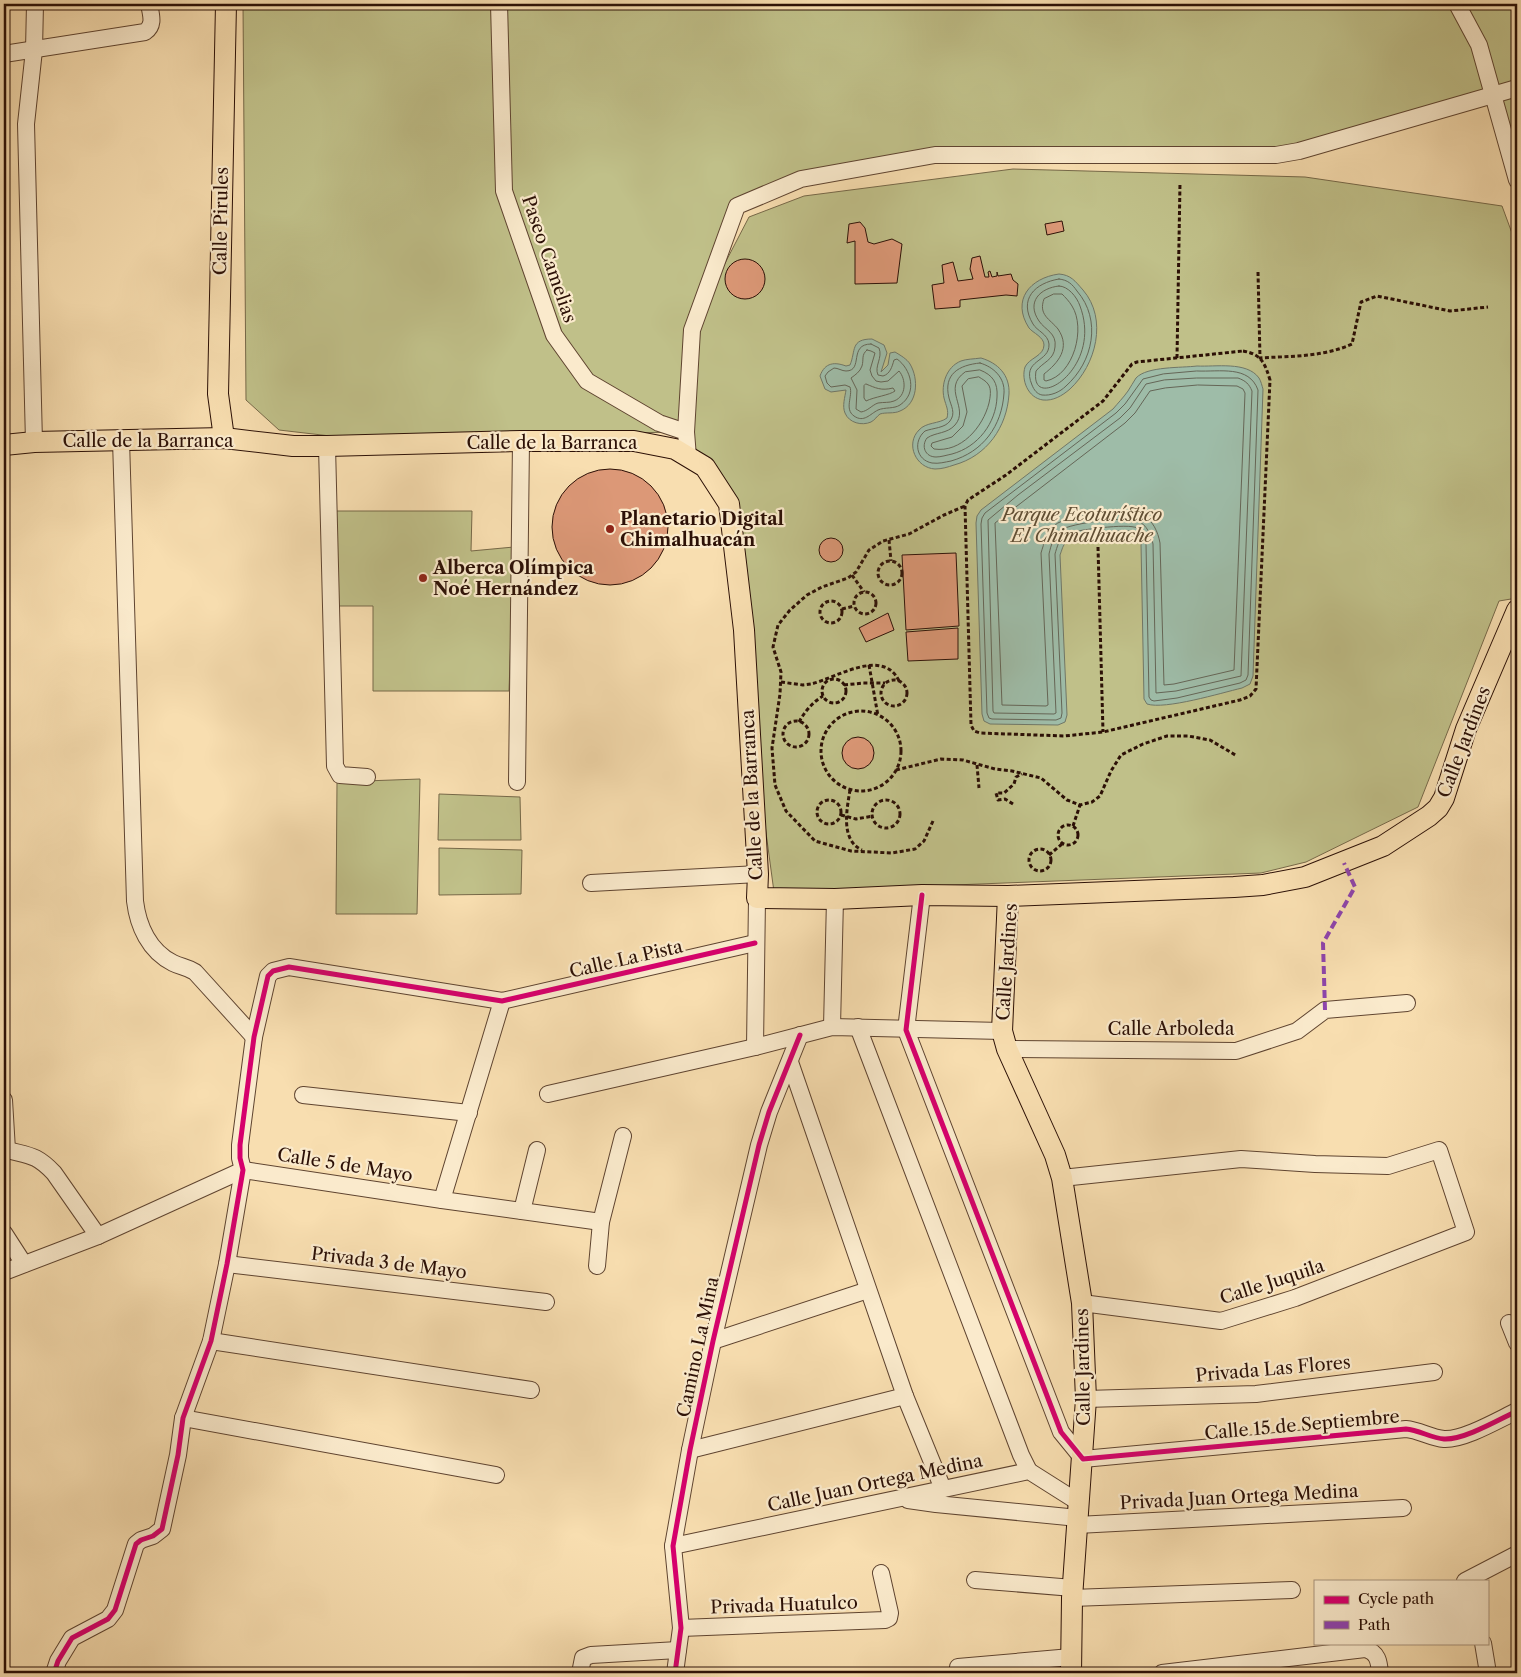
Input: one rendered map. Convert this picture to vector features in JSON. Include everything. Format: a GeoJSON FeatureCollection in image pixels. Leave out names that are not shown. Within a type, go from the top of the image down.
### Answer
{"type":"FeatureCollection","features":[{"type":"Feature","properties":{"kind":"main road","name":"Calle Pirules"},"geometry":{"type":"LineString","coordinates":[[224,438],[218,394],[226,4]]}},
{"type":"Feature","properties":{"kind":"main road","name":"Calle de la Barranca"},"geometry":{"type":"LineString","coordinates":[[4,444],[224,438],[294,446],[521,441],[634,441],[675,449],[705,466],[728,504],[744,630],[758,874],[757,898],[835,899],[922,895],[1008,896]]}},
{"type":"Feature","properties":{"kind":"main road","name":"Calle Jardines"},"geometry":{"type":"LineString","coordinates":[[1071,1665],[1073,1593],[1086,1399],[1082,1303],[1062,1178],[1055,1155],[1005,1040],[1008,896],[1263,885],[1305,878],[1383,846],[1429,816],[1438,808],[1444,798],[1466,729],[1517,609]]}},
{"type":"Feature","properties":{"kind":"street"},"geometry":{"type":"LineString","coordinates":[[34,442],[26,124],[34,50],[35,4]]}},
{"type":"Feature","properties":{"kind":"street"},"geometry":{"type":"LineString","coordinates":[[4,54],[145,32],[151,28],[152,21],[149,4]]}},
{"type":"Feature","properties":{"kind":"street","name":"Paseo Camelias"},"geometry":{"type":"LineString","coordinates":[[499,4],[504,191],[554,335],[587,381],[659,423],[686,432]]}},
{"type":"Feature","properties":{"kind":"street"},"geometry":{"type":"LineString","coordinates":[[1457,4],[1479,45],[1517,180]]}},
{"type":"Feature","properties":{"kind":"street"},"geometry":{"type":"LineString","coordinates":[[688,457],[686,432],[692,330],[737,206],[801,178],[935,155],[1276,155],[1299,151],[1517,88]]}},
{"type":"Feature","properties":{"kind":"street"},"geometry":{"type":"LineString","coordinates":[[121,440],[137,917],[143,932],[154,949],[174,963],[186,966],[195,972],[254,1037]]}},
{"type":"Feature","properties":{"kind":"street"},"geometry":{"type":"LineString","coordinates":[[517,782],[521,441]]}},
{"type":"Feature","properties":{"kind":"street"},"geometry":{"type":"LineString","coordinates":[[327,446],[335,766],[340,775],[367,777]]}},
{"type":"Feature","properties":{"kind":"street"},"geometry":{"type":"LineString","coordinates":[[591,883],[758,874]]}},
{"type":"Feature","properties":{"kind":"street"},"geometry":{"type":"LineString","coordinates":[[922,895],[906,1030],[1061,1432],[1083,1459]]}},
{"type":"Feature","properties":{"kind":"street"},"geometry":{"type":"LineString","coordinates":[[755,1046],[757,898]]}},
{"type":"Feature","properties":{"kind":"street"},"geometry":{"type":"LineString","coordinates":[[832,1026],[835,899]]}},
{"type":"Feature","properties":{"kind":"street","name":"Calle La Pista"},"geometry":{"type":"LineString","coordinates":[[502,1002],[755,943]]}},
{"type":"Feature","properties":{"kind":"street"},"geometry":{"type":"LineString","coordinates":[[54,1673],[58,1661],[72,1638],[108,1618],[115,1610],[136,1544],[153,1536],[162,1528],[178,1455],[183,1418],[210,1341],[227,1264],[243,1170],[240,1158],[240,1145],[254,1037],[268,976],[273,971],[289,967],[502,1002],[442,1200]]}},
{"type":"Feature","properties":{"kind":"street","name":"Calle Arboleda"},"geometry":{"type":"LineString","coordinates":[[548,1094],[800,1036],[832,1026],[906,1030],[1005,1040],[1236,1051],[1297,1031],[1325,1010],[1407,1003]]}},
{"type":"Feature","properties":{"kind":"street"},"geometry":{"type":"LineString","coordinates":[[858,1027],[1017,1445],[1029,1471],[1078,1515]]}},
{"type":"Feature","properties":{"kind":"street","name":"Camino La Mina"},"geometry":{"type":"LineString","coordinates":[[675,1673],[680,1628],[672,1546],[690,1450],[712,1341],[759,1145],[769,1112],[800,1036]]}},
{"type":"Feature","properties":{"kind":"street"},"geometry":{"type":"LineString","coordinates":[[790,1062],[905,1396],[943,1489]]}},
{"type":"Feature","properties":{"kind":"street"},"geometry":{"type":"LineString","coordinates":[[303,1095],[469,1113]]}},
{"type":"Feature","properties":{"kind":"street"},"geometry":{"type":"LineString","coordinates":[[4,1100],[6,1150],[35,1156],[45,1163],[54,1172],[98,1236]]}},
{"type":"Feature","properties":{"kind":"street"},"geometry":{"type":"LineString","coordinates":[[597,1266],[601,1222],[623,1136]]}},
{"type":"Feature","properties":{"kind":"street"},"geometry":{"type":"LineString","coordinates":[[522,1211],[537,1150]]}},
{"type":"Feature","properties":{"kind":"street","name":"Calle Juquila"},"geometry":{"type":"LineString","coordinates":[[1062,1178],[1241,1159],[1314,1164],[1388,1166],[1439,1150],[1466,1232],[1295,1298],[1221,1321],[1082,1303]]}},
{"type":"Feature","properties":{"kind":"street"},"geometry":{"type":"LineString","coordinates":[[4,1272],[98,1236],[243,1170]]}},
{"type":"Feature","properties":{"kind":"street","name":"Calle 5 de Mayo"},"geometry":{"type":"LineString","coordinates":[[243,1170],[601,1222]]}},
{"type":"Feature","properties":{"kind":"street"},"geometry":{"type":"LineString","coordinates":[[4,1233],[24,1264]]}},
{"type":"Feature","properties":{"kind":"street","name":"Privada 3 de Mayo"},"geometry":{"type":"LineString","coordinates":[[227,1264],[546,1302]]}},
{"type":"Feature","properties":{"kind":"street"},"geometry":{"type":"LineString","coordinates":[[712,1341],[868,1290]]}},
{"type":"Feature","properties":{"kind":"street"},"geometry":{"type":"LineString","coordinates":[[1509,1322],[1517,1343]]}},
{"type":"Feature","properties":{"kind":"street"},"geometry":{"type":"LineString","coordinates":[[210,1341],[531,1390]]}},
{"type":"Feature","properties":{"kind":"street","name":"Privada Las Flores"},"geometry":{"type":"LineString","coordinates":[[1086,1399],[1256,1394],[1434,1372]]}},
{"type":"Feature","properties":{"kind":"street"},"geometry":{"type":"LineString","coordinates":[[690,1450],[905,1396]]}},
{"type":"Feature","properties":{"kind":"street","name":"Calle 15 de Septiembre"},"geometry":{"type":"LineString","coordinates":[[1083,1459],[1406,1429],[1416,1430],[1442,1439],[1458,1438],[1517,1411]]}},
{"type":"Feature","properties":{"kind":"street"},"geometry":{"type":"LineString","coordinates":[[183,1418],[496,1475]]}},
{"type":"Feature","properties":{"kind":"street","name":"Calle Juan Ortega Medina"},"geometry":{"type":"LineString","coordinates":[[672,1546],[1029,1471]]}},
{"type":"Feature","properties":{"kind":"street","name":"Privada Juan Ortega Medina"},"geometry":{"type":"LineString","coordinates":[[901,1499],[936,1504],[1078,1515],[1403,1508]]}},
{"type":"Feature","properties":{"kind":"street"},"geometry":{"type":"LineString","coordinates":[[1470,1580],[1517,1554]]}},
{"type":"Feature","properties":{"kind":"street","name":"Privada Huatulco"},"geometry":{"type":"LineString","coordinates":[[680,1628],[880,1621],[889,1618],[889,1607],[881,1573]]}},
{"type":"Feature","properties":{"kind":"street"},"geometry":{"type":"LineString","coordinates":[[975,1580],[1073,1593],[1292,1590]]}},
{"type":"Feature","properties":{"kind":"street"},"geometry":{"type":"LineString","coordinates":[[1483,1644],[1488,1673]]}},
{"type":"Feature","properties":{"kind":"street"},"geometry":{"type":"LineString","coordinates":[[1162,1673],[1365,1649],[1374,1652],[1380,1673]]}},
{"type":"Feature","properties":{"kind":"street"},"geometry":{"type":"LineString","coordinates":[[582,1666],[591,1655],[678,1650]]}},
{"type":"Feature","properties":{"kind":"street"},"geometry":{"type":"LineString","coordinates":[[958,1667],[1071,1665]]}},
{"type":"Feature","properties":{"kind":"path"},"geometry":{"type":"LineString","coordinates":[[1177,358],[1180,182]]}},
{"type":"Feature","properties":{"kind":"path"},"geometry":{"type":"LineString","coordinates":[[1258,272],[1260,358]]}},
{"type":"Feature","properties":{"kind":"path"},"geometry":{"type":"LineString","coordinates":[[1260,358],[1324,353],[1340,350],[1352,344],[1361,302],[1377,296],[1450,311],[1488,307]]}},
{"type":"Feature","properties":{"kind":"path"},"geometry":{"type":"LineString","coordinates":[[1243,351],[1253,352],[1260,358],[1267,367],[1270,380],[1256,689],[1250,696],[1240,700],[1103,732],[1064,736],[974,731],[970,725],[965,506],[968,500],[1006,475],[1103,401],[1132,364],[1243,351]]}},
{"type":"Feature","properties":{"kind":"path"},"geometry":{"type":"LineString","coordinates":[[933,821],[924,841],[915,849],[892,853],[851,851],[815,841],[786,811],[775,786],[772,748],[782,672],[773,648],[778,625],[807,594],[848,578],[856,572],[869,550],[883,541],[909,534],[965,506]]}},
{"type":"Feature","properties":{"kind":"path"},"geometry":{"type":"LineString","coordinates":[[889,540],[891,561]]}},
{"type":"Feature","properties":{"kind":"path"},"geometry":{"type":"LineString","coordinates":[[1098,547],[1103,732]]}},
{"type":"Feature","properties":{"kind":"path"},"geometry":{"type":"LineString","coordinates":[[891,561],[898,563],[902,574],[900,581],[889,585],[880,579],[878,571],[882,564],[891,561]]}},
{"type":"Feature","properties":{"kind":"path"},"geometry":{"type":"LineString","coordinates":[[852,575],[864,592]]}},
{"type":"Feature","properties":{"kind":"path"},"geometry":{"type":"LineString","coordinates":[[864,592],[869,592],[874,597],[876,604],[872,611],[862,614],[854,606],[856,596],[864,592]]}},
{"type":"Feature","properties":{"kind":"path"},"geometry":{"type":"LineString","coordinates":[[831,600],[838,602],[842,609],[842,616],[834,623],[824,620],[820,614],[821,606],[831,600]]}},
{"type":"Feature","properties":{"kind":"path"},"geometry":{"type":"LineString","coordinates":[[842,609],[854,606]]}},
{"type":"Feature","properties":{"kind":"path"},"geometry":{"type":"LineString","coordinates":[[781,682],[803,685],[811,684],[869,665],[890,670],[905,687],[907,695],[903,703],[895,706],[886,704],[881,697],[882,689],[890,681],[899,681]]}},
{"type":"Feature","properties":{"kind":"path"},"geometry":{"type":"LineString","coordinates":[[869,665],[878,716]]}},
{"type":"Feature","properties":{"kind":"path"},"geometry":{"type":"LineString","coordinates":[[829,680],[837,680],[844,685],[846,692],[843,699],[837,703],[830,702],[823,696],[823,686],[829,680]]}},
{"type":"Feature","properties":{"kind":"path"},"geometry":{"type":"LineString","coordinates":[[844,685],[850,683],[885,684]]}},
{"type":"Feature","properties":{"kind":"path"},"geometry":{"type":"LineString","coordinates":[[799,722],[803,714],[815,701],[823,696]]}},
{"type":"Feature","properties":{"kind":"path"},"geometry":{"type":"LineString","coordinates":[[858,711],[873,713],[884,719],[894,729],[900,742],[901,754],[896,770],[882,786],[858,792],[850,790],[835,782],[826,772],[822,760],[821,747],[825,733],[833,722],[844,714],[858,711]]}},
{"type":"Feature","properties":{"kind":"path"},"geometry":{"type":"LineString","coordinates":[[793,721],[799,722],[804,724],[808,731],[807,739],[801,745],[789,744],[784,737],[784,731],[789,723],[793,721]]}},
{"type":"Feature","properties":{"kind":"path"},"geometry":{"type":"LineString","coordinates":[[775,729],[784,731]]}},
{"type":"Feature","properties":{"kind":"path"},"geometry":{"type":"LineString","coordinates":[[896,770],[941,759],[963,760],[994,769],[1024,773],[1041,778],[1067,800],[1080,805],[1092,802],[1100,796],[1111,770],[1121,755],[1143,744],[1167,736],[1188,736],[1210,740],[1236,756]]}},
{"type":"Feature","properties":{"kind":"path"},"geometry":{"type":"LineString","coordinates":[[977,765],[978,788]]}},
{"type":"Feature","properties":{"kind":"path"},"geometry":{"type":"LineString","coordinates":[[1013,804],[1004,799],[998,800],[996,793],[1004,793],[1014,784],[1016,777],[1024,773]]}},
{"type":"Feature","properties":{"kind":"path"},"geometry":{"type":"LineString","coordinates":[[850,790],[847,818],[849,838],[853,845],[860,850],[873,852]]}},
{"type":"Feature","properties":{"kind":"path"},"geometry":{"type":"LineString","coordinates":[[830,799],[837,802],[841,815],[838,821],[825,824],[819,819],[816,811],[822,801],[830,799]]}},
{"type":"Feature","properties":{"kind":"path"},"geometry":{"type":"LineString","coordinates":[[883,801],[887,801],[898,807],[900,816],[895,824],[887,828],[878,826],[873,816],[876,806],[883,801]]}},
{"type":"Feature","properties":{"kind":"path"},"geometry":{"type":"LineString","coordinates":[[1073,826],[1080,805]]}},
{"type":"Feature","properties":{"kind":"path"},"geometry":{"type":"LineString","coordinates":[[841,815],[856,819],[873,816]]}},
{"type":"Feature","properties":{"kind":"path"},"geometry":{"type":"LineString","coordinates":[[1065,825],[1073,826],[1078,833],[1077,840],[1068,846],[1062,844],[1057,835],[1060,828],[1065,825]]}},
{"type":"Feature","properties":{"kind":"path"},"geometry":{"type":"LineString","coordinates":[[1049,855],[1062,844]]}},
{"type":"Feature","properties":{"kind":"path"},"geometry":{"type":"LineString","coordinates":[[1040,850],[1049,855],[1050,862],[1047,869],[1040,871],[1034,870],[1031,867],[1029,857],[1034,851],[1040,850]]}},
{"type":"Feature","properties":{"kind":"green space","name":"Parque Ecoturístico El Chimalhuache"},"geometry":{"type":"Polygon","coordinates":[[[243,4],[1517,4],[1517,180],[1493,95],[1276,155],[935,155],[801,179],[737,206],[723,267],[749,217],[804,196],[1013,169],[1305,177],[1502,206],[1516,244],[1517,261],[1517,598],[1499,601],[1418,807],[1306,862],[1261,873],[774,892],[719,484],[691,455],[686,432],[339,437],[279,430],[246,400],[243,4]]]}},
{"type":"Feature","properties":{"kind":"green space","name":"Alberca Olímpica Noé Hernández"},"geometry":{"type":"Polygon","coordinates":[[[334,511],[472,511],[471,551],[514,547],[509,691],[373,691],[373,606],[333,606],[334,511]]]}},
{"type":"Feature","properties":{"kind":"green space"},"geometry":{"type":"Polygon","coordinates":[[[420,779],[417,914],[336,914],[337,782],[420,779]]]}},
{"type":"Feature","properties":{"kind":"green space"},"geometry":{"type":"Polygon","coordinates":[[[439,794],[520,797],[521,840],[438,840],[439,794]]]}},
{"type":"Feature","properties":{"kind":"green space"},"geometry":{"type":"Polygon","coordinates":[[[439,848],[522,850],[521,894],[439,895],[439,848]]]}},
{"type":"Feature","properties":{"kind":"water"},"geometry":{"type":"Polygon","coordinates":[[[1059,274],[1072,279],[1091,302],[1097,328],[1096,341],[1087,367],[1079,379],[1061,396],[1050,400],[1043,400],[1033,396],[1025,383],[1025,367],[1042,352],[1044,342],[1029,328],[1024,318],[1023,300],[1026,292],[1032,285],[1049,276],[1059,274]]]}},
{"type":"Feature","properties":{"kind":"water"},"geometry":{"type":"Polygon","coordinates":[[[872,339],[884,345],[887,353],[881,372],[888,365],[890,353],[895,352],[910,364],[916,384],[913,397],[906,408],[898,412],[880,414],[871,422],[860,424],[849,419],[845,413],[846,390],[831,392],[825,389],[820,376],[822,371],[831,364],[850,365],[857,344],[860,341],[872,339]]]}},
{"type":"Feature","properties":{"kind":"water"},"geometry":{"type":"Polygon","coordinates":[[[981,358],[993,363],[1002,371],[1009,387],[1007,406],[999,429],[985,447],[966,461],[943,468],[928,468],[918,460],[915,454],[913,442],[915,436],[922,427],[947,418],[943,388],[948,372],[952,367],[963,360],[981,358]]]}},
{"type":"Feature","properties":{"kind":"water"},"geometry":{"type":"Polygon","coordinates":[[[1230,366],[1247,369],[1259,378],[1263,389],[1253,676],[1250,684],[1242,688],[1179,703],[1166,705],[1147,704],[1144,699],[1141,544],[1139,537],[1134,531],[1109,531],[1072,538],[1064,545],[1060,555],[1067,715],[1065,722],[1058,725],[990,724],[984,721],[982,714],[977,516],[981,510],[1113,409],[1141,374],[1156,369],[1230,366]]]}},
{"type":"Feature","properties":{"kind":"building"},"geometry":{"type":"Polygon","coordinates":[[[1062,221],[1064,231],[1047,235],[1045,224],[1062,221]]]}},
{"type":"Feature","properties":{"kind":"building"},"geometry":{"type":"Polygon","coordinates":[[[860,222],[865,228],[868,242],[874,244],[892,239],[902,244],[897,283],[855,284],[855,241],[847,243],[849,224],[860,222]]]}},
{"type":"Feature","properties":{"kind":"building"},"geometry":{"type":"Polygon","coordinates":[[[980,256],[985,277],[989,277],[988,272],[990,271],[992,277],[997,276],[997,272],[998,276],[1011,274],[1013,280],[1018,284],[1017,296],[1006,295],[960,300],[960,307],[935,309],[932,285],[944,283],[942,265],[953,262],[958,281],[973,279],[970,269],[972,258],[980,256]]]}},
{"type":"Feature","properties":{"kind":"building"},"geometry":{"type":"Polygon","coordinates":[[[745,259],[759,265],[765,279],[759,293],[745,299],[731,293],[725,279],[731,265],[745,259]]]}},
{"type":"Feature","properties":{"kind":"building","name":"Planetario Digital Chimalhuacán"},"geometry":{"type":"Polygon","coordinates":[[[610,469],[632,474],[651,486],[663,505],[668,527],[663,549],[651,568],[632,580],[610,585],[588,580],[569,568],[557,549],[552,527],[557,505],[569,486],[588,474],[610,469]]]}},
{"type":"Feature","properties":{"kind":"building"},"geometry":{"type":"Polygon","coordinates":[[[831,538],[836,539],[842,545],[842,555],[836,561],[831,562],[826,561],[820,555],[819,550],[820,545],[826,539],[831,538]]]}},
{"type":"Feature","properties":{"kind":"building"},"geometry":{"type":"Polygon","coordinates":[[[956,553],[959,626],[906,630],[902,555],[956,553]]]}},
{"type":"Feature","properties":{"kind":"building"},"geometry":{"type":"Polygon","coordinates":[[[888,613],[894,630],[866,642],[859,628],[888,613]]]}},
{"type":"Feature","properties":{"kind":"building"},"geometry":{"type":"Polygon","coordinates":[[[958,628],[958,659],[908,661],[906,632],[958,628]]]}},
{"type":"Feature","properties":{"kind":"building"},"geometry":{"type":"Polygon","coordinates":[[[858,737],[864,738],[869,742],[873,747],[873,759],[869,764],[864,768],[858,769],[852,768],[847,764],[843,759],[842,753],[843,747],[847,742],[852,738],[858,737]]]}},
{"type":"Feature","properties":{"kind":"marked path"},"geometry":{"type":"LineString","coordinates":[[1325,1010],[1323,943],[1355,887],[1344,863]]}},
{"type":"Feature","properties":{"kind":"cycle path"},"geometry":{"type":"LineString","coordinates":[[922,895],[906,1030],[1061,1432],[1083,1459],[1406,1429],[1444,1439],[1461,1436],[1481,1429],[1517,1411]]}},
{"type":"Feature","properties":{"kind":"cycle path"},"geometry":{"type":"LineString","coordinates":[[54,1673],[58,1661],[72,1638],[108,1619],[115,1610],[136,1544],[153,1536],[162,1529],[178,1455],[183,1418],[211,1341],[227,1264],[243,1170],[240,1158],[240,1145],[254,1037],[268,976],[273,971],[289,967],[502,1001],[755,943]]}},
{"type":"Feature","properties":{"kind":"cycle path"},"geometry":{"type":"LineString","coordinates":[[675,1673],[681,1628],[673,1546],[690,1450],[713,1341],[759,1145],[769,1112],[800,1035]]}},
{"type":"Feature","properties":{"kind":"place","name":"Planetario Digital Chimalhuacán"},"geometry":{"type":"Point","coordinates":[610,529]}},
{"type":"Feature","properties":{"kind":"place","name":"Alberca Olímpica Noé Hernández"},"geometry":{"type":"Point","coordinates":[423,578]}}]}
